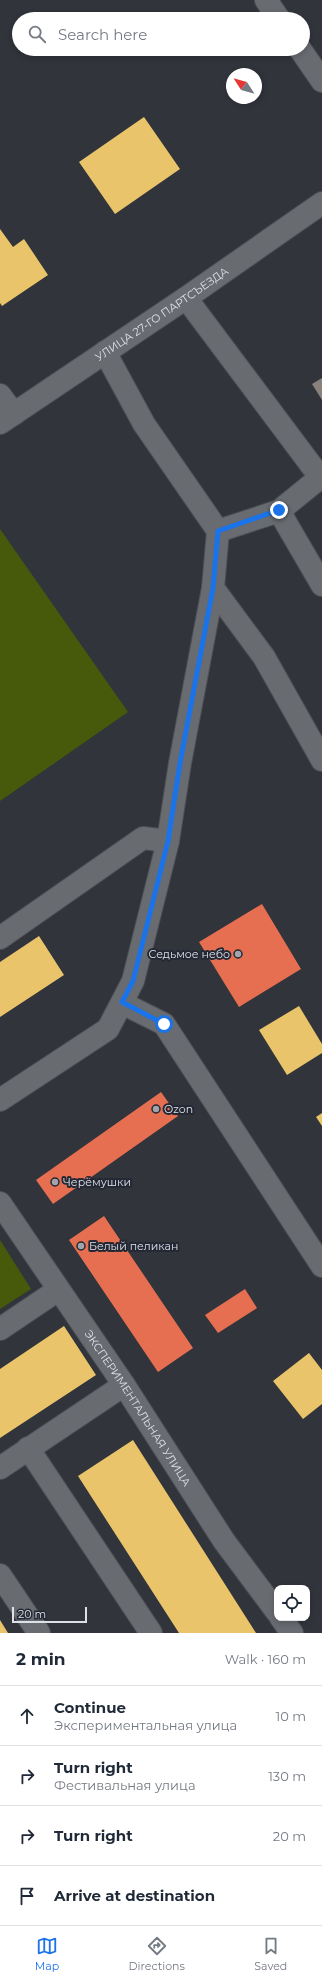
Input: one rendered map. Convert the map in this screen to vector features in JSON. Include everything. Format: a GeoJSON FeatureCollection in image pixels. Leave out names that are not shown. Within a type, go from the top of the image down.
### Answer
{"type":"FeatureCollection","features":[{"type":"Feature","properties":{"kind":"street"},"geometry":{"type":"LineString","coordinates":[[266,0],[274,12]]}},
{"type":"Feature","properties":{"kind":"street"},"geometry":{"type":"LineString","coordinates":[[305,56],[322,81]]}},
{"type":"Feature","properties":{"kind":"street","name":"УЛИЦА 27-ГО ПАРТСЪЕЗДА"},"geometry":{"type":"LineString","coordinates":[[7,419],[186,298],[322,203]]}},
{"type":"Feature","properties":{"kind":"street"},"geometry":{"type":"LineString","coordinates":[[186,298],[321,476],[279,510],[218,531]]}},
{"type":"Feature","properties":{"kind":"street"},"geometry":{"type":"LineString","coordinates":[[0,1100],[108,1029],[133,981],[168,841],[180,763],[213,588],[218,531],[144,424],[105,352]]}},
{"type":"Feature","properties":{"kind":"street"},"geometry":{"type":"LineString","coordinates":[[0,395],[7,419]]}},
{"type":"Feature","properties":{"kind":"street"},"geometry":{"type":"LineString","coordinates":[[279,510],[322,585]]}},
{"type":"Feature","properties":{"kind":"street"},"geometry":{"type":"LineString","coordinates":[[213,588],[264,657],[322,760]]}},
{"type":"Feature","properties":{"kind":"street"},"geometry":{"type":"LineString","coordinates":[[0,938],[143,838],[168,841]]}},
{"type":"Feature","properties":{"kind":"street"},"geometry":{"type":"LineString","coordinates":[[122,1002],[164,1024],[322,1266]]}},
{"type":"Feature","properties":{"kind":"street","name":"ЭКСПЕРИМЕНТАЛЬНАЯ УЛИЦА"},"geometry":{"type":"LineString","coordinates":[[0,1202],[58,1290],[124,1385],[224,1541],[274,1608]]}},
{"type":"Feature","properties":{"kind":"street"},"geometry":{"type":"LineString","coordinates":[[0,1329],[58,1290]]}},
{"type":"Feature","properties":{"kind":"street"},"geometry":{"type":"LineString","coordinates":[[0,1468],[124,1385]]}},
{"type":"Feature","properties":{"kind":"street"},"geometry":{"type":"LineString","coordinates":[[28,1448],[151,1633]]}},
{"type":"Feature","properties":{"kind":"street"},"geometry":{"type":"LineString","coordinates":[[0,1575],[39,1633]]}},
{"type":"Feature","properties":{"kind":"street"},"geometry":{"type":"LineString","coordinates":[[283,1621],[292,1633]]}},
{"type":"Feature","properties":{"kind":"green space"},"geometry":{"type":"Polygon","coordinates":[[[0,529],[128,712],[0,801],[0,529]]]}},
{"type":"Feature","properties":{"kind":"green space"},"geometry":{"type":"Polygon","coordinates":[[[0,1240],[31,1289],[0,1309],[0,1240]]]}},
{"type":"Feature","properties":{"kind":"building: Homes"},"geometry":{"type":"Polygon","coordinates":[[[144,117],[180,169],[115,214],[79,162],[144,117]]]}},
{"type":"Feature","properties":{"kind":"building: Homes"},"geometry":{"type":"Polygon","coordinates":[[[0,229],[13,247],[24,239],[48,275],[2,306],[0,303],[0,229]]]}},
{"type":"Feature","properties":{"kind":"building: Homes"},"geometry":{"type":"Polygon","coordinates":[[[39,936],[64,975],[0,1017],[0,962],[39,936]]]}},
{"type":"Feature","properties":{"kind":"building: Homes"},"geometry":{"type":"Polygon","coordinates":[[[299,1006],[322,1044],[322,1053],[287,1075],[259,1030],[299,1006]]]}},
{"type":"Feature","properties":{"kind":"building: Homes"},"geometry":{"type":"Polygon","coordinates":[[[322,1113],[322,1126],[316,1117],[322,1113]]]}},
{"type":"Feature","properties":{"kind":"building: Homes"},"geometry":{"type":"Polygon","coordinates":[[[64,1326],[96,1375],[0,1438],[0,1369],[64,1326]]]}},
{"type":"Feature","properties":{"kind":"building: Homes"},"geometry":{"type":"Polygon","coordinates":[[[309,1353],[322,1370],[322,1404],[303,1419],[273,1381],[309,1353]]]}},
{"type":"Feature","properties":{"kind":"building: Homes"},"geometry":{"type":"Polygon","coordinates":[[[133,1440],[256,1633],[179,1633],[78,1476],[133,1440]]]}},
{"type":"Feature","properties":{"kind":"building: Homes"},"geometry":{"type":"Polygon","coordinates":[[[0,1620],[8,1633],[0,1633],[0,1620]]]}},
{"type":"Feature","properties":{"kind":"building: Shops"},"geometry":{"type":"Polygon","coordinates":[[[262,904],[301,969],[239,1007],[199,942],[262,904]]]}},
{"type":"Feature","properties":{"kind":"building: Shops"},"geometry":{"type":"Polygon","coordinates":[[[161,1092],[178,1116],[53,1204],[36,1180],[161,1092]]]}},
{"type":"Feature","properties":{"kind":"building: Shops"},"geometry":{"type":"Polygon","coordinates":[[[104,1216],[193,1348],[158,1372],[69,1240],[104,1216]]]}},
{"type":"Feature","properties":{"kind":"building: Shops"},"geometry":{"type":"Polygon","coordinates":[[[245,1289],[257,1308],[218,1333],[205,1315],[245,1289]]]}},
{"type":"Feature","properties":{"kind":"building: Industry"},"geometry":{"type":"Polygon","coordinates":[[[322,378],[322,400],[312,384],[322,378]]]}},
{"type":"Feature","properties":{"kind":"place","name":"Седьмое небо"},"geometry":{"type":"Point","coordinates":[238,954]}},
{"type":"Feature","properties":{"kind":"place","name":"Ozon"},"geometry":{"type":"Point","coordinates":[156,1109]}},
{"type":"Feature","properties":{"kind":"place","name":"Черёмушки"},"geometry":{"type":"Point","coordinates":[55,1182]}},
{"type":"Feature","properties":{"kind":"place","name":"Белый пеликан"},"geometry":{"type":"Point","coordinates":[81,1246]}},
{"type":"Feature","properties":{"kind":"route"},"geometry":{"type":"LineString","coordinates":[[164,1024],[122,1002],[133,981],[168,841],[180,763],[213,588],[218,531],[279,510]]}}]}
